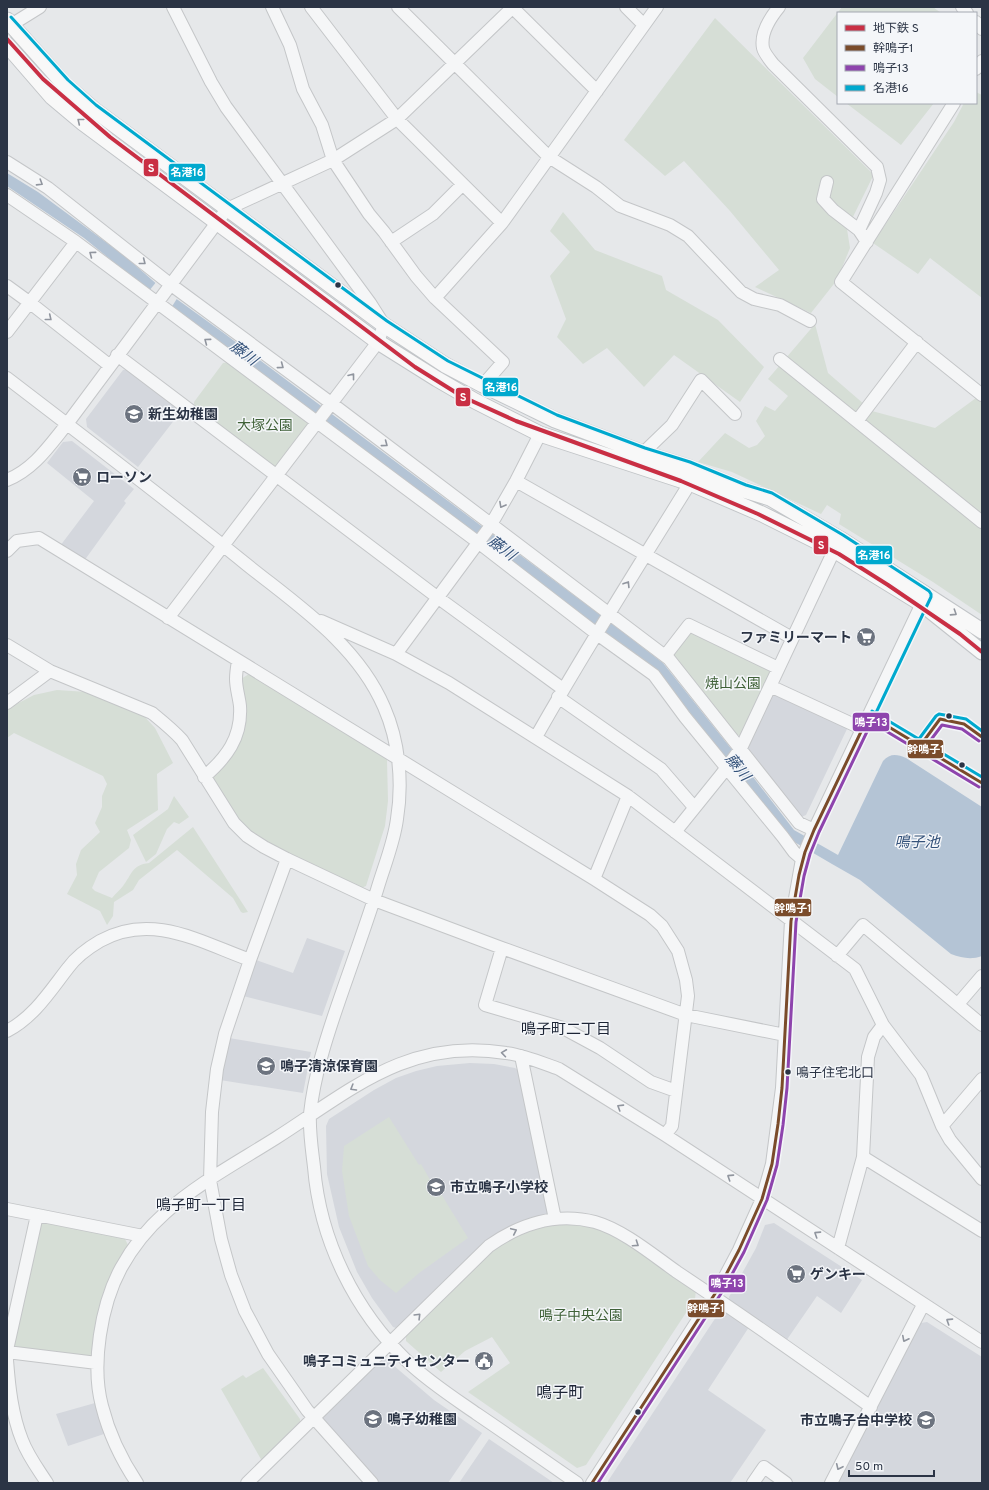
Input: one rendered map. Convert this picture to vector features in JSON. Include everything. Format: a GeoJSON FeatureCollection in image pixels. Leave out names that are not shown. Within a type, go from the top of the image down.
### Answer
{"type":"FeatureCollection","features":[{"type":"Feature","properties":{"kind":"main road"},"geometry":{"type":"LineString","coordinates":[[9,22],[64,84],[93,110],[384,325],[445,364],[483,386],[555,420],[643,454],[688,467],[744,490],[770,498],[837,544],[924,599],[982,631]]}},
{"type":"Feature","properties":{"kind":"main road"},"geometry":{"type":"LineString","coordinates":[[7,45],[52,97],[83,123],[378,342],[436,379],[540,434],[690,482],[762,514],[837,544]]}},
{"type":"Feature","properties":{"kind":"main road"},"geometry":{"type":"LineString","coordinates":[[924,599],[982,652]]}},
{"type":"Feature","properties":{"kind":"street"},"geometry":{"type":"LineString","coordinates":[[9,22],[40,7]]}},
{"type":"Feature","properties":{"kind":"street"},"geometry":{"type":"LineString","coordinates":[[168,618],[278,476],[378,342],[384,325],[370,303],[281,184],[226,107],[211,82],[173,7]]}},
{"type":"Feature","properties":{"kind":"street"},"geometry":{"type":"LineString","coordinates":[[272,7],[290,45],[303,89],[322,125],[333,160],[369,214],[416,276],[435,298],[503,362],[483,386]]}},
{"type":"Feature","properties":{"kind":"street"},"geometry":{"type":"LineString","coordinates":[[310,7],[397,119],[502,223]]}},
{"type":"Feature","properties":{"kind":"street"},"geometry":{"type":"LineString","coordinates":[[398,7],[549,157],[620,206],[670,225],[688,236],[741,292],[754,299],[780,305],[810,321]]}},
{"type":"Feature","properties":{"kind":"street"},"geometry":{"type":"LineString","coordinates":[[7,480],[17,476],[33,465],[66,424],[227,210],[333,160],[397,119],[513,7],[597,91]]}},
{"type":"Feature","properties":{"kind":"street"},"geometry":{"type":"LineString","coordinates":[[626,7],[644,25]]}},
{"type":"Feature","properties":{"kind":"street"},"geometry":{"type":"LineString","coordinates":[[435,298],[502,223],[657,7]]}},
{"type":"Feature","properties":{"kind":"street"},"geometry":{"type":"LineString","coordinates":[[779,7],[773,14],[764,33],[763,49],[773,64],[877,167],[880,180],[876,193],[859,230]]}},
{"type":"Feature","properties":{"kind":"street"},"geometry":{"type":"LineString","coordinates":[[953,104],[841,282],[982,395]]}},
{"type":"Feature","properties":{"kind":"street"},"geometry":{"type":"LineString","coordinates":[[7,162],[48,188],[169,286],[330,405],[607,615],[669,659],[739,750],[800,823],[813,833]]}},
{"type":"Feature","properties":{"kind":"street"},"geometry":{"type":"LineString","coordinates":[[827,182],[823,199],[833,210],[859,230],[867,242]]}},
{"type":"Feature","properties":{"kind":"street"},"geometry":{"type":"LineString","coordinates":[[391,242],[433,214],[462,185]]}},
{"type":"Feature","properties":{"kind":"street"},"geometry":{"type":"LineString","coordinates":[[7,195],[158,301],[480,542],[654,675],[685,717],[728,765],[794,852],[804,855]]}},
{"type":"Feature","properties":{"kind":"street"},"geometry":{"type":"LineString","coordinates":[[7,332],[76,242]]}},
{"type":"Feature","properties":{"kind":"street"},"geometry":{"type":"LineString","coordinates":[[7,286],[30,302],[109,366]]}},
{"type":"Feature","properties":{"kind":"street"},"geometry":{"type":"LineString","coordinates":[[857,421],[917,342]]}},
{"type":"Feature","properties":{"kind":"street"},"geometry":{"type":"LineString","coordinates":[[117,355],[437,597],[560,693],[661,769],[694,807]]}},
{"type":"Feature","properties":{"kind":"street"},"geometry":{"type":"LineString","coordinates":[[780,359],[982,522]]}},
{"type":"Feature","properties":{"kind":"street"},"geometry":{"type":"LineString","coordinates":[[7,378],[224,546],[310,616],[338,640],[352,655],[375,688],[391,726],[398,760],[399,790],[397,819],[374,900],[328,1034],[318,1071],[310,1117],[315,1185],[320,1209],[334,1254],[356,1297],[390,1344],[410,1364],[438,1387],[577,1483]]}},
{"type":"Feature","properties":{"kind":"street"},"geometry":{"type":"LineString","coordinates":[[643,454],[672,425],[701,380],[735,414]]}},
{"type":"Feature","properties":{"kind":"street"},"geometry":{"type":"LineString","coordinates":[[396,654],[437,597],[480,542],[516,482],[540,434]]}},
{"type":"Feature","properties":{"kind":"street"},"geometry":{"type":"LineString","coordinates":[[516,482],[792,638]]}},
{"type":"Feature","properties":{"kind":"street"},"geometry":{"type":"LineString","coordinates":[[536,737],[560,693],[607,615],[690,482]]}},
{"type":"Feature","properties":{"kind":"street"},"geometry":{"type":"LineString","coordinates":[[7,551],[17,541],[39,538],[398,760],[594,879],[650,915],[662,926],[678,951],[682,962],[688,996],[672,1126],[665,1135]]}},
{"type":"Feature","properties":{"kind":"street"},"geometry":{"type":"LineString","coordinates":[[675,832],[694,807],[722,775],[739,750],[837,544]]}},
{"type":"Feature","properties":{"kind":"street"},"geometry":{"type":"LineString","coordinates":[[592,1483],[714,1296],[739,1250],[762,1199],[772,1164],[778,1124],[782,1088],[791,921],[804,855],[924,599]]}},
{"type":"Feature","properties":{"kind":"street"},"geometry":{"type":"LineString","coordinates":[[310,616],[396,654],[449,683],[628,796],[855,969],[883,1026],[921,1075],[942,1126],[950,1140],[982,1179]]}},
{"type":"Feature","properties":{"kind":"street"},"geometry":{"type":"LineString","coordinates":[[665,656],[689,625],[778,668]]}},
{"type":"Feature","properties":{"kind":"street"},"geometry":{"type":"LineString","coordinates":[[7,645],[50,671],[152,713],[172,729],[182,740],[234,824],[247,836],[287,859],[374,900],[686,1015],[785,1035]]}},
{"type":"Feature","properties":{"kind":"street"},"geometry":{"type":"LineString","coordinates":[[204,777],[219,764],[235,740],[238,730],[240,719],[236,679],[238,661]]}},
{"type":"Feature","properties":{"kind":"street"},"geometry":{"type":"LineString","coordinates":[[7,703],[50,671]]}},
{"type":"Feature","properties":{"kind":"street"},"geometry":{"type":"LineString","coordinates":[[770,686],[863,729]]}},
{"type":"Feature","properties":{"kind":"street"},"geometry":{"type":"LineString","coordinates":[[594,879],[628,796]]}},
{"type":"Feature","properties":{"kind":"street"},"geometry":{"type":"LineString","coordinates":[[287,859],[250,960],[226,1034],[217,1069],[212,1112],[210,1180],[221,1238],[231,1275],[245,1311],[268,1354],[314,1418],[372,1483]]}},
{"type":"Feature","properties":{"kind":"street"},"geometry":{"type":"LineString","coordinates":[[837,956],[863,925],[982,1025]]}},
{"type":"Feature","properties":{"kind":"street"},"geometry":{"type":"LineString","coordinates":[[7,1031],[13,1028],[36,1009],[71,964],[82,953],[108,937],[122,932],[151,928],[165,930],[187,936],[250,960]]}},
{"type":"Feature","properties":{"kind":"street"},"geometry":{"type":"LineString","coordinates":[[502,948],[485,1005],[563,1028],[600,1048],[652,1082],[676,1091]]}},
{"type":"Feature","properties":{"kind":"street"},"geometry":{"type":"LineString","coordinates":[[958,1004],[982,976]]}},
{"type":"Feature","properties":{"kind":"street"},"geometry":{"type":"LineString","coordinates":[[838,1248],[863,1157],[868,1057],[874,1037],[883,1026]]}},
{"type":"Feature","properties":{"kind":"street"},"geometry":{"type":"LineString","coordinates":[[137,1483],[118,1452],[108,1426],[101,1404],[97,1363],[102,1326],[112,1288],[120,1269],[131,1251],[163,1214],[178,1201],[310,1117],[332,1101],[370,1077],[396,1064],[437,1053],[471,1051],[507,1053],[541,1062],[565,1072],[665,1135],[923,1305],[982,1342]]}},
{"type":"Feature","properties":{"kind":"street"},"geometry":{"type":"LineString","coordinates":[[521,1056],[554,1219]]}},
{"type":"Feature","properties":{"kind":"street"},"geometry":{"type":"LineString","coordinates":[[942,1126],[982,1079]]}},
{"type":"Feature","properties":{"kind":"street"},"geometry":{"type":"LineString","coordinates":[[863,1157],[982,1231]]}},
{"type":"Feature","properties":{"kind":"street"},"geometry":{"type":"LineString","coordinates":[[7,1209],[143,1236]]}},
{"type":"Feature","properties":{"kind":"street"},"geometry":{"type":"LineString","coordinates":[[36,1215],[7,1351],[97,1363]]}},
{"type":"Feature","properties":{"kind":"street"},"geometry":{"type":"LineString","coordinates":[[247,1483],[489,1246],[504,1236],[523,1227],[554,1219],[571,1218],[594,1222],[619,1232],[714,1296],[871,1407]]}},
{"type":"Feature","properties":{"kind":"street"},"geometry":{"type":"LineString","coordinates":[[832,1483],[923,1305]]}},
{"type":"Feature","properties":{"kind":"street"},"geometry":{"type":"LineString","coordinates":[[7,1360],[11,1397],[22,1440],[34,1464],[47,1483]]}},
{"type":"Feature","properties":{"kind":"street"},"geometry":{"type":"LineString","coordinates":[[753,1483],[764,1467],[786,1483]]}},
{"type":"Feature","properties":{"kind":"shaded area","name":"新生幼稚園"},"geometry":{"type":"Polygon","coordinates":[[[128,369],[182,410],[138,467],[87,427],[86,419],[123,370],[128,369]]]}},
{"type":"Feature","properties":{"kind":"shaded area"},"geometry":{"type":"Polygon","coordinates":[[[72,441],[134,489],[124,501],[126,503],[84,561],[60,546],[94,501],[47,463],[63,442],[72,441]]]}},
{"type":"Feature","properties":{"kind":"shaded area"},"geometry":{"type":"Polygon","coordinates":[[[772,693],[845,724],[847,729],[806,815],[801,817],[749,753],[747,744],[772,693]]]}},
{"type":"Feature","properties":{"kind":"shaded area"},"geometry":{"type":"Polygon","coordinates":[[[307,938],[345,951],[322,1016],[243,996],[256,960],[293,973],[307,938]]]}},
{"type":"Feature","properties":{"kind":"shaded area","name":"鳴子清涼保育園"},"geometry":{"type":"Polygon","coordinates":[[[229,1038],[311,1052],[303,1093],[220,1080],[229,1038]]]}},
{"type":"Feature","properties":{"kind":"shaded area","name":"市立鳴子小学校"},"geometry":{"type":"Polygon","coordinates":[[[470,1063],[494,1064],[515,1068],[520,1071],[549,1211],[546,1216],[399,1329],[393,1327],[372,1298],[357,1272],[339,1227],[327,1174],[326,1126],[329,1119],[374,1090],[396,1078],[437,1066],[470,1063]]]}},
{"type":"Feature","properties":{"kind":"shaded area"},"geometry":{"type":"Polygon","coordinates":[[[774,1223],[862,1280],[841,1313],[817,1296],[786,1341],[730,1302],[729,1297],[756,1248],[765,1225],[774,1223]]]}},
{"type":"Feature","properties":{"kind":"shaded area"},"geometry":{"type":"Polygon","coordinates":[[[725,1310],[749,1327],[708,1390],[766,1430],[730,1483],[608,1483],[720,1311],[725,1310]]]}},
{"type":"Feature","properties":{"kind":"shaded area","name":"市立鳴子台中学校"},"geometry":{"type":"Polygon","coordinates":[[[927,1322],[982,1357],[982,1483],[838,1483],[921,1323],[927,1322]]]}},
{"type":"Feature","properties":{"kind":"shaded area","name":"鳴子幼稚園"},"geometry":{"type":"Polygon","coordinates":[[[381,1359],[386,1359],[434,1400],[482,1433],[448,1483],[380,1483],[324,1421],[323,1416],[381,1359]]]}},
{"type":"Feature","properties":{"kind":"shaded area"},"geometry":{"type":"Polygon","coordinates":[[[95,1403],[104,1434],[68,1446],[56,1414],[95,1403]]]}},
{"type":"Feature","properties":{"kind":"shaded area"},"geometry":{"type":"Polygon","coordinates":[[[489,1439],[554,1483],[459,1483],[489,1439]]]}},
{"type":"Feature","properties":{"kind":"green space"},"geometry":{"type":"Polygon","coordinates":[[[842,7],[933,7],[940,12],[838,12],[842,7]]]}},
{"type":"Feature","properties":{"kind":"green space"},"geometry":{"type":"Polygon","coordinates":[[[837,14],[837,96],[815,79],[803,58],[837,14]]]}},
{"type":"Feature","properties":{"kind":"green space"},"geometry":{"type":"Polygon","coordinates":[[[715,18],[872,173],[875,172],[847,229],[850,248],[837,280],[811,313],[755,287],[779,270],[730,211],[684,161],[665,176],[624,140],[715,18]]]}},
{"type":"Feature","properties":{"kind":"green space"},"geometry":{"type":"Polygon","coordinates":[[[977,92],[982,95],[982,298],[930,258],[918,274],[873,243],[954,122],[963,104],[977,104],[977,92]]]}},
{"type":"Feature","properties":{"kind":"green space"},"geometry":{"type":"Polygon","coordinates":[[[847,104],[933,104],[901,145],[847,104]]]}},
{"type":"Feature","properties":{"kind":"green space"},"geometry":{"type":"Polygon","coordinates":[[[563,212],[595,250],[662,276],[666,290],[718,320],[764,367],[740,402],[674,355],[644,387],[607,348],[583,364],[557,337],[566,319],[550,276],[570,252],[550,231],[563,212]]]}},
{"type":"Feature","properties":{"kind":"green space"},"geometry":{"type":"Polygon","coordinates":[[[815,324],[828,373],[872,411],[935,428],[976,398],[982,402],[982,615],[933,582],[839,524],[841,514],[827,505],[821,514],[732,472],[698,462],[725,433],[749,448],[757,445],[765,436],[756,421],[765,406],[775,411],[788,396],[768,379],[815,324]]]}},
{"type":"Feature","properties":{"kind":"green space","name":"大塚公園"},"geometry":{"type":"Polygon","coordinates":[[[229,362],[308,421],[309,426],[278,467],[273,467],[194,407],[194,402],[223,363],[229,362]]]}},
{"type":"Feature","properties":{"kind":"green space","name":"焼山公園"},"geometry":{"type":"Polygon","coordinates":[[[694,630],[768,667],[772,672],[742,735],[736,735],[672,655],[687,632],[694,630]]]}},
{"type":"Feature","properties":{"kind":"green space"},"geometry":{"type":"Polygon","coordinates":[[[249,674],[385,757],[387,760],[388,801],[385,826],[366,886],[361,888],[265,842],[242,824],[212,781],[213,776],[232,754],[241,679],[249,674]]]}},
{"type":"Feature","properties":{"kind":"green space"},"geometry":{"type":"Polygon","coordinates":[[[57,690],[87,692],[143,715],[155,728],[173,763],[157,774],[158,810],[127,830],[131,840],[129,848],[99,872],[92,888],[95,891],[112,898],[136,868],[143,864],[149,863],[193,827],[248,912],[241,912],[233,898],[177,850],[139,880],[133,890],[114,902],[113,916],[107,925],[100,911],[67,894],[77,875],[76,864],[81,850],[100,832],[95,823],[102,807],[102,796],[107,784],[103,776],[14,733],[7,738],[7,709],[34,695],[57,690]]]}},
{"type":"Feature","properties":{"kind":"green space"},"geometry":{"type":"Polygon","coordinates":[[[174,796],[189,817],[179,824],[174,822],[167,829],[156,854],[146,862],[133,835],[168,809],[174,796]]]}},
{"type":"Feature","properties":{"kind":"green space"},"geometry":{"type":"Polygon","coordinates":[[[389,1117],[419,1165],[421,1164],[433,1185],[435,1184],[468,1238],[419,1273],[396,1293],[380,1280],[368,1266],[349,1216],[342,1171],[344,1146],[389,1117]]]}},
{"type":"Feature","properties":{"kind":"green space"},"geometry":{"type":"Polygon","coordinates":[[[43,1221],[124,1237],[128,1245],[115,1267],[103,1295],[97,1320],[92,1353],[88,1358],[17,1349],[13,1345],[39,1225],[43,1221]]]}},
{"type":"Feature","properties":{"kind":"green space","name":"鳴子中央公園"},"geometry":{"type":"Polygon","coordinates":[[[569,1223],[591,1226],[615,1234],[696,1290],[695,1299],[586,1465],[577,1468],[468,1392],[510,1363],[492,1337],[465,1351],[441,1372],[406,1341],[406,1335],[493,1249],[520,1233],[538,1228],[569,1223]]]}},
{"type":"Feature","properties":{"kind":"green space"},"geometry":{"type":"Polygon","coordinates":[[[263,1368],[300,1419],[300,1424],[262,1461],[221,1389],[243,1375],[246,1378],[263,1368]]]}},
{"type":"Feature","properties":{"kind":"water","name":"鳴子池"},"geometry":{"type":"Polygon","coordinates":[[[7,173],[38,192],[126,257],[160,287],[225,334],[663,663],[794,830],[838,855],[883,761],[891,755],[906,758],[982,807],[982,956],[966,958],[951,954],[860,880],[791,840],[657,671],[148,290],[84,238],[7,186],[7,173]]]}},
{"type":"Feature","properties":{"kind":"pier"},"geometry":{"type":"Polygon","coordinates":[[[157,281],[178,297],[171,308],[149,291],[157,281]]]}},
{"type":"Feature","properties":{"kind":"metro line","name":"S"},"geometry":{"type":"LineString","coordinates":[[7,39],[43,79],[110,137],[415,367],[463,397],[516,421],[681,481],[758,514],[839,554],[960,634],[982,652]]}},
{"type":"Feature","properties":{"kind":"transit line","name":"名港16"},"geometry":{"type":"LineString","coordinates":[[11,17],[68,80],[96,105],[387,321],[448,361],[557,415],[645,448],[690,462],[746,485],[772,493],[843,535],[929,591],[931,597],[874,717]]}},
{"type":"Feature","properties":{"kind":"transit line","name":"名港16"},"geometry":{"type":"LineString","coordinates":[[872,711],[982,777]]}},
{"type":"Feature","properties":{"kind":"transit line","name":"名港16"},"geometry":{"type":"LineString","coordinates":[[916,743],[939,714],[966,719],[982,731]]}},
{"type":"Feature","properties":{"kind":"transit line","name":"幹鳴子1"},"geometry":{"type":"LineString","coordinates":[[869,715],[982,783]]}},
{"type":"Feature","properties":{"kind":"transit line","name":"幹鳴子1"},"geometry":{"type":"LineString","coordinates":[[592,1483],[720,1286],[739,1250],[762,1199],[772,1164],[778,1124],[782,1088],[791,921],[799,875],[805,852],[814,830],[869,715]]}},
{"type":"Feature","properties":{"kind":"transit line","name":"鳴子13"},"geometry":{"type":"LineString","coordinates":[[598,1483],[724,1289],[744,1252],[767,1200],[777,1165],[783,1125],[787,1088],[796,922],[804,876],[810,854],[819,832],[874,717]]}},
{"type":"Feature","properties":{"kind":"transit line","name":"鳴子13"},"geometry":{"type":"LineString","coordinates":[[866,719],[979,787]]}},
{"type":"Feature","properties":{"kind":"transit line","name":"幹鳴子1"},"geometry":{"type":"LineString","coordinates":[[920,746],[940,719],[964,724],[982,737]]}},
{"type":"Feature","properties":{"kind":"transit line","name":"鳴子13"},"geometry":{"type":"LineString","coordinates":[[924,749],[942,725],[962,729],[979,741]]}},
{"type":"Feature","properties":{"kind":"place","name":"新生幼稚園"},"geometry":{"type":"Point","coordinates":[134,414]}},
{"type":"Feature","properties":{"kind":"place","name":"ローソン"},"geometry":{"type":"Point","coordinates":[82,477]}},
{"type":"Feature","properties":{"kind":"place","name":"ファミリーマート"},"geometry":{"type":"Point","coordinates":[866,637]}},
{"type":"Feature","properties":{"kind":"place","name":"鳴子清涼保育園"},"geometry":{"type":"Point","coordinates":[266,1066]}},
{"type":"Feature","properties":{"kind":"place","name":"鳴子住宅北口"},"geometry":{"type":"Point","coordinates":[788,1072]}},
{"type":"Feature","properties":{"kind":"place","name":"市立鳴子小学校"},"geometry":{"type":"Point","coordinates":[436,1187]}},
{"type":"Feature","properties":{"kind":"place","name":"ゲンキー"},"geometry":{"type":"Point","coordinates":[796,1274]}},
{"type":"Feature","properties":{"kind":"place","name":"鳴子コミュニティセンター"},"geometry":{"type":"Point","coordinates":[484,1361]}},
{"type":"Feature","properties":{"kind":"place","name":"鳴子幼稚園"},"geometry":{"type":"Point","coordinates":[373,1419]}},
{"type":"Feature","properties":{"kind":"place","name":"市立鳴子台中学校"},"geometry":{"type":"Point","coordinates":[926,1420]}},
{"type":"Feature","properties":{"kind":"district","name":"鳴子町二丁目"},"geometry":{"type":"Point","coordinates":[566,1029]}},
{"type":"Feature","properties":{"kind":"district","name":"鳴子町一丁目"},"geometry":{"type":"Point","coordinates":[201,1205]}},
{"type":"Feature","properties":{"kind":"district","name":"鳴子町"},"geometry":{"type":"Point","coordinates":[560,1392]}},
{"type":"Feature","properties":{"kind":"water label","name":"藤川"},"geometry":{"type":"Point","coordinates":[244,353]}},
{"type":"Feature","properties":{"kind":"water label","name":"藤川"},"geometry":{"type":"Point","coordinates":[502,548]}},
{"type":"Feature","properties":{"kind":"water label","name":"藤川"},"geometry":{"type":"Point","coordinates":[738,767]}}]}
